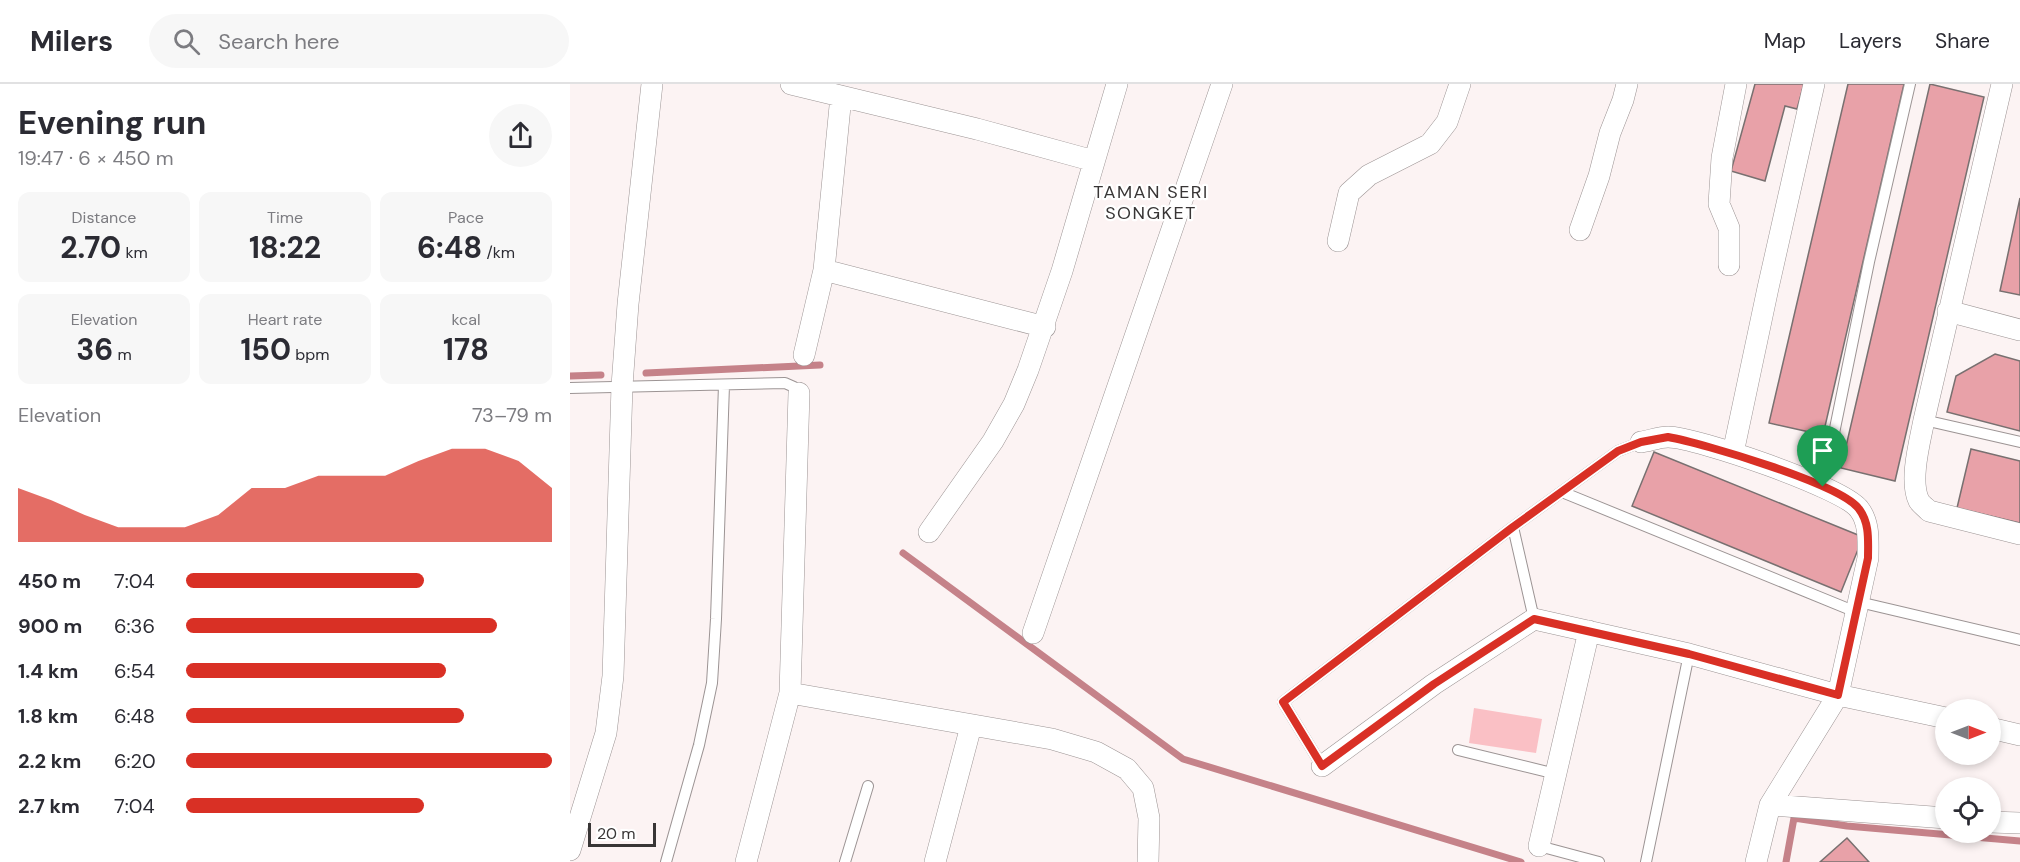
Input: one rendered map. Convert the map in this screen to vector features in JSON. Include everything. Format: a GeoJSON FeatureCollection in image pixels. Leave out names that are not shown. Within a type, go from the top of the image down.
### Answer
{"type":"FeatureCollection","features":[{"type":"Feature","properties":{"kind":"street"},"geometry":{"type":"LineString","coordinates":[[570,850],[606,733],[613,676],[622,386],[628,304],[652,84]]}},
{"type":"Feature","properties":{"kind":"street"},"geometry":{"type":"LineString","coordinates":[[791,84],[977,129],[1094,161]]}},
{"type":"Feature","properties":{"kind":"street"},"geometry":{"type":"LineString","coordinates":[[929,532],[993,441],[1014,404],[1045,327],[1117,84]]}},
{"type":"Feature","properties":{"kind":"street"},"geometry":{"type":"LineString","coordinates":[[1034,633],[1222,84]]}},
{"type":"Feature","properties":{"kind":"street"},"geometry":{"type":"LineString","coordinates":[[1338,241],[1349,194],[1369,175],[1430,144],[1447,122],[1460,84]]}},
{"type":"Feature","properties":{"kind":"street"},"geometry":{"type":"LineString","coordinates":[[1580,230],[1627,84]]}},
{"type":"Feature","properties":{"kind":"street"},"geometry":{"type":"LineString","coordinates":[[1729,265],[1729,228],[1719,204],[1722,158],[1736,84]]}},
{"type":"Feature","properties":{"kind":"street"},"geometry":{"type":"LineString","coordinates":[[1733,453],[1814,84]]}},
{"type":"Feature","properties":{"kind":"street"},"geometry":{"type":"LineString","coordinates":[[2002,84],[1948,311],[1915,470],[1919,501],[1929,511],[2020,534]]}},
{"type":"Feature","properties":{"kind":"street"},"geometry":{"type":"LineString","coordinates":[[804,355],[824,270],[841,96]]}},
{"type":"Feature","properties":{"kind":"street"},"geometry":{"type":"LineString","coordinates":[[824,270],[1045,327]]}},
{"type":"Feature","properties":{"kind":"street"},"geometry":{"type":"LineString","coordinates":[[1948,311],[2020,330]]}},
{"type":"Feature","properties":{"kind":"street"},"geometry":{"type":"LineString","coordinates":[[746,862],[790,693],[799,393]]}},
{"type":"Feature","properties":{"kind":"street"},"geometry":{"type":"LineString","coordinates":[[1641,442],[1668,437],[1688,440],[1733,453],[1847,498],[1859,508],[1865,521],[1868,558],[1838,695],[1770,805],[1756,862]]}},
{"type":"Feature","properties":{"kind":"street"},"geometry":{"type":"LineString","coordinates":[[1322,766],[1434,684],[1534,619],[1689,654],[1838,695],[1935,716]]}},
{"type":"Feature","properties":{"kind":"street"},"geometry":{"type":"LineString","coordinates":[[1539,846],[1589,631]]}},
{"type":"Feature","properties":{"kind":"street"},"geometry":{"type":"LineString","coordinates":[[790,693],[1052,739],[1096,752],[1127,769],[1143,789],[1149,818],[1148,862]]}},
{"type":"Feature","properties":{"kind":"street"},"geometry":{"type":"LineString","coordinates":[[935,862],[971,726]]}},
{"type":"Feature","properties":{"kind":"street"},"geometry":{"type":"LineString","coordinates":[[2001,731],[2020,735]]}},
{"type":"Feature","properties":{"kind":"street"},"geometry":{"type":"LineString","coordinates":[[1770,805],[1935,817]]}},
{"type":"Feature","properties":{"kind":"street"},"geometry":{"type":"LineString","coordinates":[[2001,822],[2020,823]]}},
{"type":"Feature","properties":{"kind":"lane"},"geometry":{"type":"LineString","coordinates":[[1823,487],[1869,262],[1910,84]]}},
{"type":"Feature","properties":{"kind":"lane"},"geometry":{"type":"LineString","coordinates":[[570,388],[785,383],[794,387],[799,393]]}},
{"type":"Feature","properties":{"kind":"lane"},"geometry":{"type":"LineString","coordinates":[[666,862],[699,745],[712,683],[724,385]]}},
{"type":"Feature","properties":{"kind":"lane"},"geometry":{"type":"LineString","coordinates":[[1924,420],[2020,442]]}},
{"type":"Feature","properties":{"kind":"lane"},"geometry":{"type":"LineString","coordinates":[[1322,766],[1283,702],[1513,527],[1618,451],[1641,442]]}},
{"type":"Feature","properties":{"kind":"lane"},"geometry":{"type":"LineString","coordinates":[[1562,492],[1857,607],[2020,640]]}},
{"type":"Feature","properties":{"kind":"lane"},"geometry":{"type":"LineString","coordinates":[[1513,527],[1534,619]]}},
{"type":"Feature","properties":{"kind":"lane"},"geometry":{"type":"LineString","coordinates":[[1646,862],[1689,654]]}},
{"type":"Feature","properties":{"kind":"lane"},"geometry":{"type":"LineString","coordinates":[[1458,750],[1556,774]]}},
{"type":"Feature","properties":{"kind":"lane"},"geometry":{"type":"LineString","coordinates":[[845,862],[868,786]]}},
{"type":"Feature","properties":{"kind":"lane"},"geometry":{"type":"LineString","coordinates":[[1539,846],[1599,862]]}},
{"type":"Feature","properties":{"kind":"shaded area"},"geometry":{"type":"Polygon","coordinates":[[[1474,708],[1542,719],[1536,753],[1469,743],[1474,708]]]}},
{"type":"Feature","properties":{"kind":"building"},"geometry":{"type":"Polygon","coordinates":[[[1755,84],[1804,84],[1797,109],[1785,106],[1765,181],[1731,171],[1755,84]]]}},
{"type":"Feature","properties":{"kind":"building"},"geometry":{"type":"Polygon","coordinates":[[[1848,84],[1904,84],[1823,435],[1769,423],[1848,84]]]}},
{"type":"Feature","properties":{"kind":"building"},"geometry":{"type":"Polygon","coordinates":[[[1930,84],[1984,97],[1895,481],[1841,468],[1930,84]]]}},
{"type":"Feature","properties":{"kind":"building"},"geometry":{"type":"Polygon","coordinates":[[[2020,198],[2020,295],[2000,291],[2020,198]]]}},
{"type":"Feature","properties":{"kind":"building"},"geometry":{"type":"Polygon","coordinates":[[[1995,354],[2020,361],[2020,431],[1947,412],[1956,376],[1995,354]]]}},
{"type":"Feature","properties":{"kind":"building"},"geometry":{"type":"Polygon","coordinates":[[[1971,449],[2020,461],[2020,523],[1957,508],[1971,449]]]}},
{"type":"Feature","properties":{"kind":"building"},"geometry":{"type":"Polygon","coordinates":[[[1654,452],[1863,537],[1841,592],[1632,506],[1654,452]]]}},
{"type":"Feature","properties":{"kind":"building"},"geometry":{"type":"Polygon","coordinates":[[[1847,838],[1869,862],[1820,862],[1847,838]]]}},
{"type":"Feature","properties":{"kind":"waterway"},"geometry":{"type":"LineString","coordinates":[[646,373],[820,365]]}},
{"type":"Feature","properties":{"kind":"waterway"},"geometry":{"type":"LineString","coordinates":[[570,376],[601,375]]}},
{"type":"Feature","properties":{"kind":"waterway"},"geometry":{"type":"LineString","coordinates":[[903,553],[1183,759],[1521,862]]}},
{"type":"Feature","properties":{"kind":"waterway"},"geometry":{"type":"LineString","coordinates":[[1786,862],[1794,818],[1847,826],[2020,841]]}},
{"type":"Feature","properties":{"kind":"district","name":"TAMAN SERI SONGKET"},"geometry":{"type":"Point","coordinates":[1151,202]}},
{"type":"Feature","properties":{"kind":"route"},"geometry":{"type":"LineString","coordinates":[[1668,437],[1688,440],[1733,453],[1823,487],[1847,498],[1859,508],[1865,521],[1868,537],[1868,558],[1838,695],[1689,654],[1534,619],[1434,684],[1322,766],[1283,702],[1513,527],[1618,451],[1641,442],[1668,437]]}}]}
